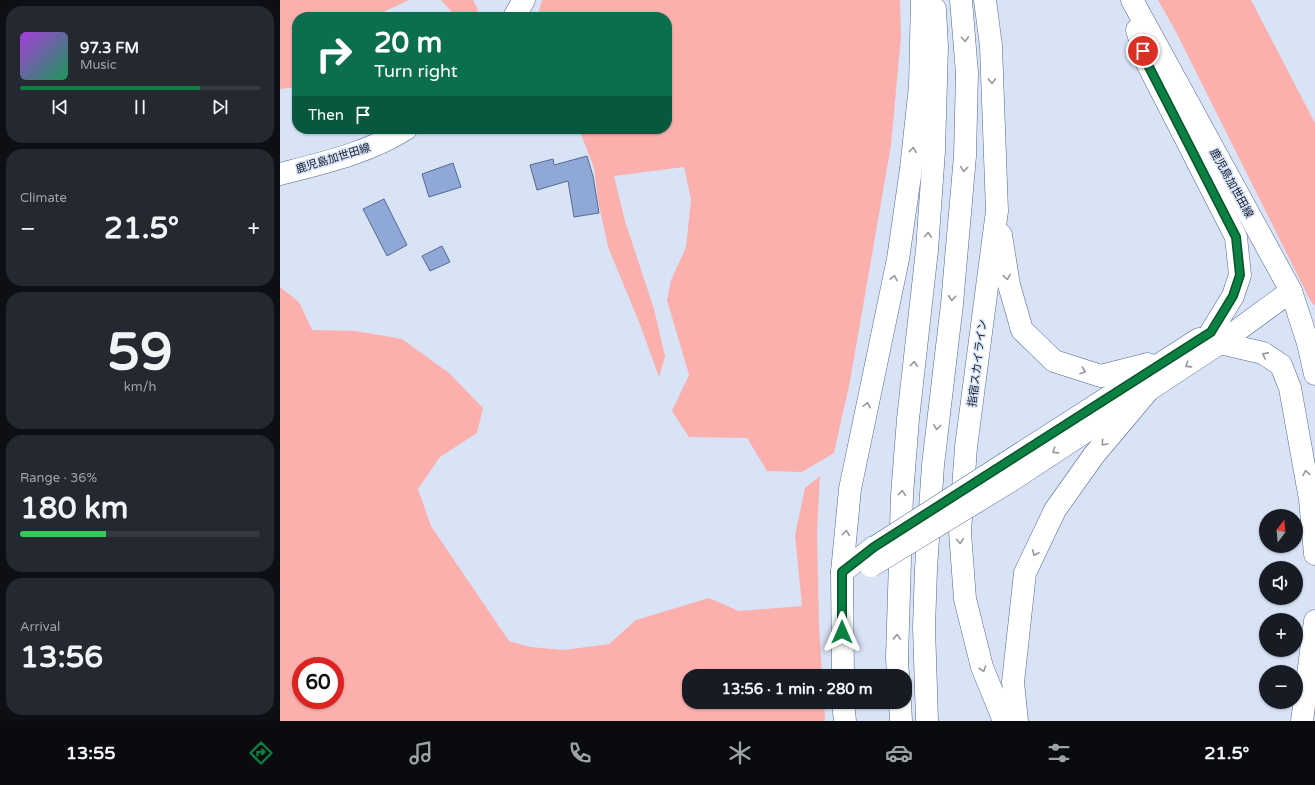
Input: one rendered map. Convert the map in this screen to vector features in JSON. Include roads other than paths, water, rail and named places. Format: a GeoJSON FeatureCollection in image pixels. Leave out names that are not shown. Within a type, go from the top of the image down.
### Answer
{"type":"FeatureCollection","features":[{"type":"Feature","properties":{"kind":"main road"},"geometry":{"type":"LineString","coordinates":[[517,12],[524,0]]}},
{"type":"Feature","properties":{"kind":"main road"},"geometry":{"type":"LineString","coordinates":[[843,669],[842,572],[850,489],[898,259],[911,169],[920,86],[922,0]]}},
{"type":"Feature","properties":{"kind":"main road"},"geometry":{"type":"LineString","coordinates":[[898,669],[902,495],[908,419],[927,250],[934,151],[937,47],[934,0]]}},
{"type":"Feature","properties":{"kind":"main road"},"geometry":{"type":"LineString","coordinates":[[927,721],[924,627],[932,473],[952,304],[965,156],[967,73],[961,0]]}},
{"type":"Feature","properties":{"kind":"main road","name":"指宿スカイライン"},"geometry":{"type":"LineString","coordinates":[[985,0],[991,46],[997,211],[966,447],[960,532],[965,599],[982,667],[1004,721]]}},
{"type":"Feature","properties":{"kind":"main road"},"geometry":{"type":"LineString","coordinates":[[1128,0],[1147,63],[1236,237],[1240,275],[1216,338]]}},
{"type":"Feature","properties":{"kind":"main road","name":"鹿児島加世田線"},"geometry":{"type":"LineString","coordinates":[[1132,0],[1291,291],[1308,344],[1315,374]]}},
{"type":"Feature","properties":{"kind":"main road","name":"鹿児島加世田線"},"geometry":{"type":"LineString","coordinates":[[280,174],[366,150],[396,134]]}},
{"type":"Feature","properties":{"kind":"main road"},"geometry":{"type":"LineString","coordinates":[[997,211],[1009,285],[1022,330],[1054,361],[1101,376],[1168,359],[1216,338],[1263,353],[1281,365],[1290,388],[1293,403],[1310,499],[1315,554]]}},
{"type":"Feature","properties":{"kind":"main road"},"geometry":{"type":"LineString","coordinates":[[842,572],[873,557],[1009,471],[1146,392],[1216,338],[1291,291]]}},
{"type":"Feature","properties":{"kind":"main road"},"geometry":{"type":"LineString","coordinates":[[1009,471],[1168,359]]}},
{"type":"Feature","properties":{"kind":"main road"},"geometry":{"type":"LineString","coordinates":[[1017,721],[1013,682],[1025,573],[1055,510],[1094,455],[1146,392]]}},
{"type":"Feature","properties":{"kind":"main road"},"geometry":{"type":"LineString","coordinates":[[1302,721],[1315,621]]}},
{"type":"Feature","properties":{"kind":"main road"},"geometry":{"type":"LineString","coordinates":[[844,709],[845,721]]}},
{"type":"Feature","properties":{"kind":"main road"},"geometry":{"type":"LineString","coordinates":[[900,709],[901,721]]}}]}
